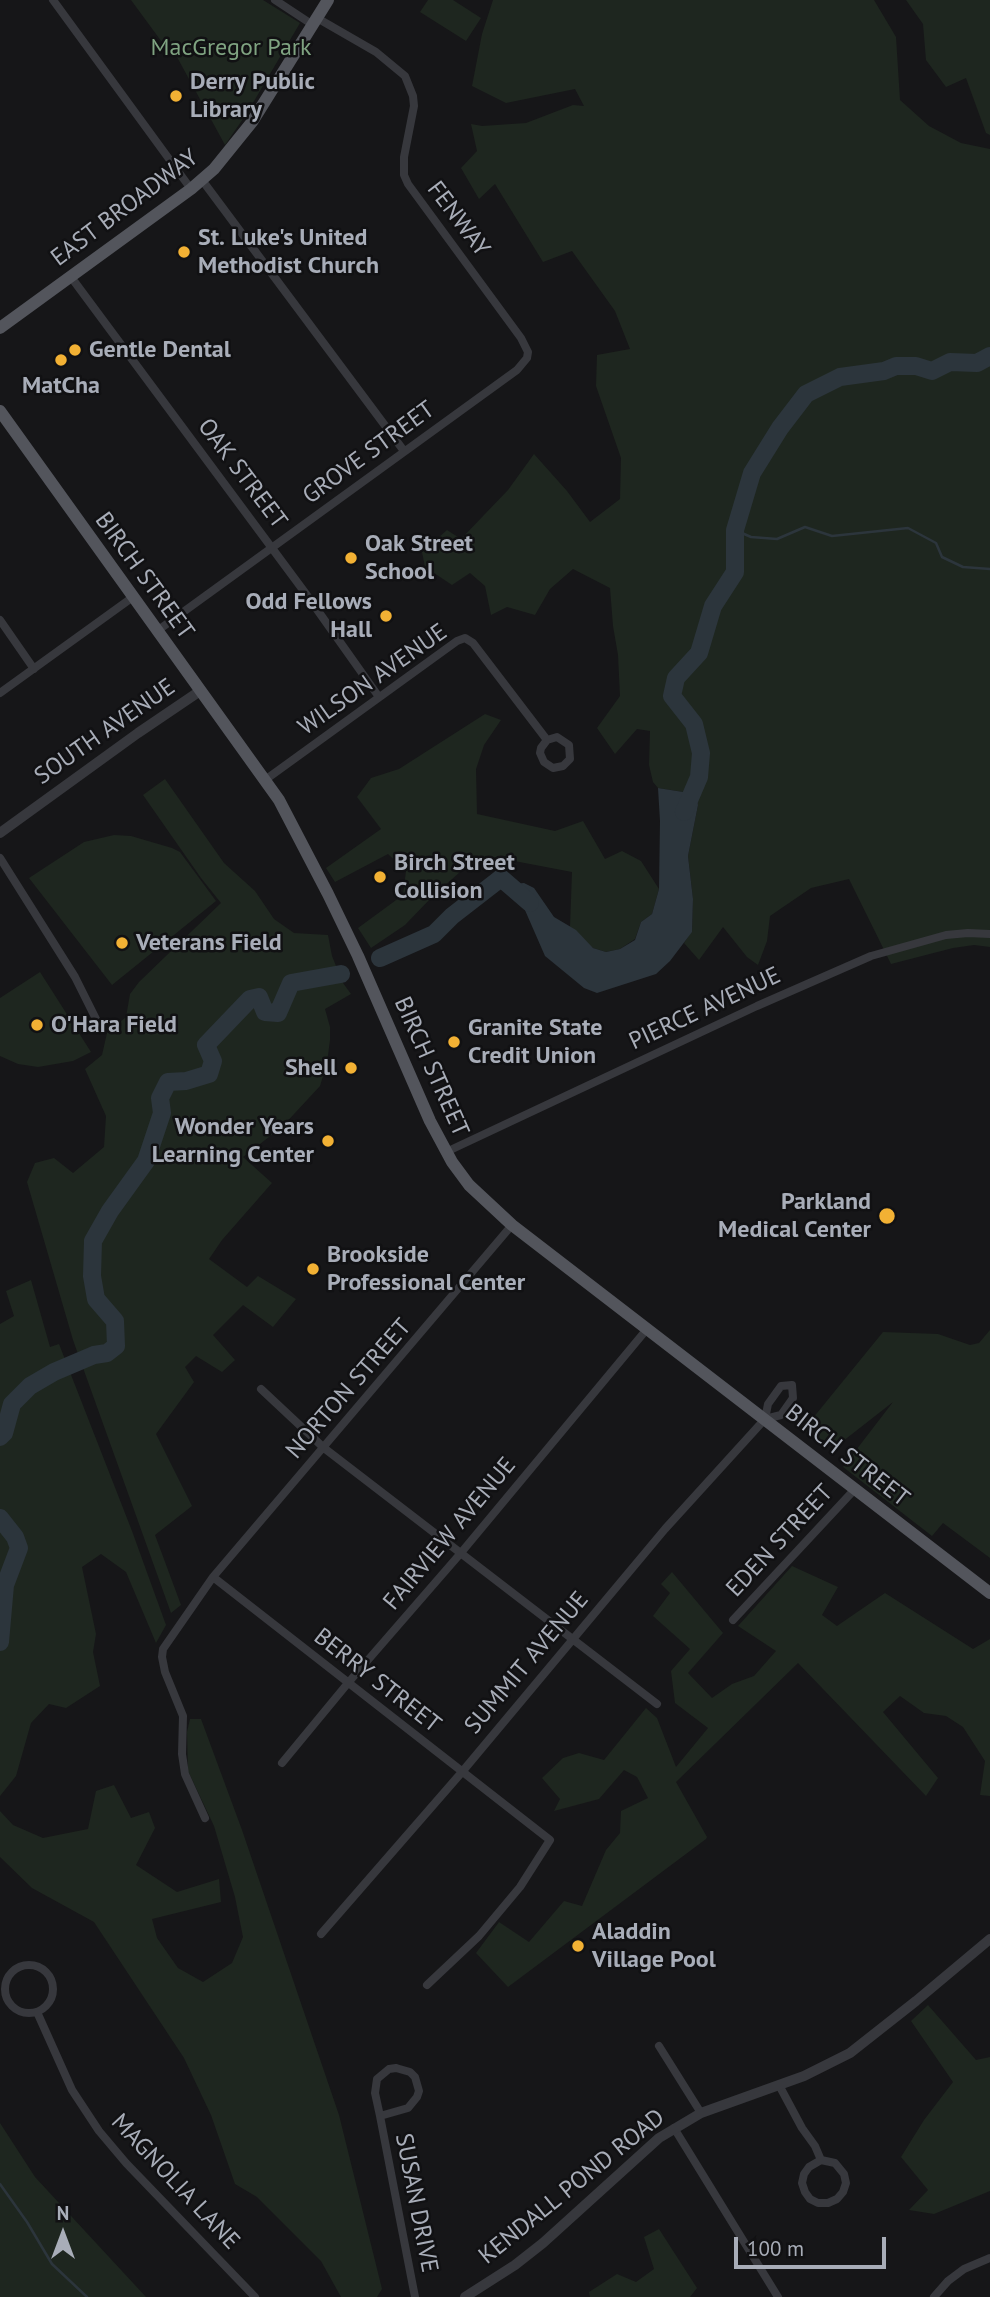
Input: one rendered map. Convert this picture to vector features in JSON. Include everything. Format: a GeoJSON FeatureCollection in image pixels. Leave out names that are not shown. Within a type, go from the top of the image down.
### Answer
{"type":"FeatureCollection","features":[{"type":"Feature","properties":{"kind":"main road","name":"EAST BROADWAY"},"geometry":{"type":"LineString","coordinates":[[0,328],[197,185],[226,155],[252,122],[328,0]]}},
{"type":"Feature","properties":{"kind":"main road","name":"BIRCH STREET"},"geometry":{"type":"LineString","coordinates":[[0,411],[265,779],[290,820],[328,894],[446,1152],[481,1197],[512,1225],[990,1593]]}},
{"type":"Feature","properties":{"kind":"street"},"geometry":{"type":"LineString","coordinates":[[52,0],[404,451]]}},
{"type":"Feature","properties":{"kind":"street","name":"FENWAY"},"geometry":{"type":"LineString","coordinates":[[275,0],[376,52],[405,76],[414,106],[404,156],[404,175],[408,184],[514,328],[528,352]]}},
{"type":"Feature","properties":{"kind":"street","name":"OAK STREET"},"geometry":{"type":"LineString","coordinates":[[71,277],[379,697]]}},
{"type":"Feature","properties":{"kind":"street","name":"GROVE STREET"},"geometry":{"type":"LineString","coordinates":[[158,631],[517,370],[527,358],[528,352]]}},
{"type":"Feature","properties":{"kind":"street"},"geometry":{"type":"LineString","coordinates":[[0,693],[133,597]]}},
{"type":"Feature","properties":{"kind":"street"},"geometry":{"type":"LineString","coordinates":[[0,620],[34,669]]}},
{"type":"Feature","properties":{"kind":"street","name":"WILSON AVENUE"},"geometry":{"type":"LineString","coordinates":[[265,779],[457,641],[466,639],[473,643],[547,740]]}},
{"type":"Feature","properties":{"kind":"street","name":"SOUTH AVENUE"},"geometry":{"type":"LineString","coordinates":[[0,833],[200,691]]}},
{"type":"Feature","properties":{"kind":"street"},"geometry":{"type":"LineString","coordinates":[[0,858],[75,977],[101,1029]]}},
{"type":"Feature","properties":{"kind":"street","name":"PIERCE AVENUE"},"geometry":{"type":"LineString","coordinates":[[446,1152],[745,1011],[852,964],[946,935],[990,934]]}},
{"type":"Feature","properties":{"kind":"street","name":"NORTON STREET"},"geometry":{"type":"LineString","coordinates":[[205,1818],[185,1774],[182,1755],[183,1716],[165,1672],[162,1657],[168,1641],[214,1577],[512,1225]]}},
{"type":"Feature","properties":{"kind":"street","name":"FAIRVIEW AVENUE"},"geometry":{"type":"LineString","coordinates":[[282,1763],[647,1329]]}},
{"type":"Feature","properties":{"kind":"street"},"geometry":{"type":"LineString","coordinates":[[261,1389],[324,1448],[657,1704]]}},
{"type":"Feature","properties":{"kind":"street","name":"SUMMIT AVENUE"},"geometry":{"type":"LineString","coordinates":[[321,1934],[462,1772],[700,1489],[765,1419]]}},
{"type":"Feature","properties":{"kind":"street","name":"EDEN STREET"},"geometry":{"type":"LineString","coordinates":[[733,1620],[855,1489]]}},
{"type":"Feature","properties":{"kind":"street","name":"BERRY STREET"},"geometry":{"type":"LineString","coordinates":[[214,1577],[550,1840],[520,1887],[479,1936],[427,1985]]}},
{"type":"Feature","properties":{"kind":"street","name":"KENDALL POND ROAD"},"geometry":{"type":"LineString","coordinates":[[465,2297],[515,2265],[543,2243],[645,2149],[674,2128],[701,2113],[779,2085],[850,2053],[990,1939]]}},
{"type":"Feature","properties":{"kind":"street"},"geometry":{"type":"LineString","coordinates":[[21,1967],[40,1968],[48,1975],[52,1984],[53,1994],[49,2003],[37,2012],[18,2011],[10,2004],[6,1995],[9,1976],[21,1967]]}},
{"type":"Feature","properties":{"kind":"street","name":"MAGNOLIA LANE"},"geometry":{"type":"LineString","coordinates":[[37,2012],[72,2090],[99,2131],[126,2163],[255,2297]]}},
{"type":"Feature","properties":{"kind":"street"},"geometry":{"type":"LineString","coordinates":[[659,2046],[701,2113]]}},
{"type":"Feature","properties":{"kind":"street","name":"SUSAN DRIVE"},"geometry":{"type":"LineString","coordinates":[[380,2116],[402,2111],[414,2104],[418,2084],[410,2072],[404,2069],[389,2069],[377,2079],[375,2093],[415,2297]]}},
{"type":"Feature","properties":{"kind":"street"},"geometry":{"type":"LineString","coordinates":[[779,2085],[821,2160]]}},
{"type":"Feature","properties":{"kind":"street"},"geometry":{"type":"LineString","coordinates":[[674,2128],[778,2297]]}},
{"type":"Feature","properties":{"kind":"street"},"geometry":{"type":"LineString","coordinates":[[821,2160],[839,2166],[846,2178],[843,2192],[828,2203],[818,2203],[810,2199],[802,2183],[806,2170],[821,2160]]}},
{"type":"Feature","properties":{"kind":"street"},"geometry":{"type":"LineString","coordinates":[[934,2297],[948,2281],[964,2269],[990,2258]]}},
{"type":"Feature","properties":{"kind":"green space","name":"MacGregor Park"},"geometry":{"type":"Polygon","coordinates":[[[131,0],[263,0],[300,23],[225,145],[177,57],[184,53],[180,44],[167,49],[131,0]]]}},
{"type":"Feature","properties":{"kind":"green space"},"geometry":{"type":"Polygon","coordinates":[[[428,0],[453,0],[481,18],[466,41],[420,12],[428,0]]]}},
{"type":"Feature","properties":{"kind":"green space"},"geometry":{"type":"Polygon","coordinates":[[[493,0],[874,0],[896,37],[900,100],[929,126],[961,143],[990,149],[990,947],[974,945],[953,948],[891,964],[849,879],[811,888],[770,916],[767,941],[758,965],[747,957],[723,927],[699,960],[684,943],[692,931],[693,899],[688,856],[698,805],[696,794],[658,788],[653,782],[649,765],[650,731],[637,729],[615,754],[597,728],[620,696],[610,588],[573,569],[550,589],[535,615],[507,607],[491,615],[485,586],[470,573],[452,585],[425,567],[422,552],[447,530],[461,539],[508,490],[534,454],[590,522],[620,499],[621,458],[596,386],[597,355],[630,349],[615,311],[572,251],[543,262],[495,184],[479,199],[461,168],[477,151],[471,124],[482,126],[526,123],[573,105],[584,106],[575,89],[506,103],[472,86],[482,34],[493,0]]]}},
{"type":"Feature","properties":{"kind":"green space"},"geometry":{"type":"Polygon","coordinates":[[[906,0],[990,0],[990,135],[986,133],[966,78],[946,87],[926,60],[923,24],[906,0]]]}},
{"type":"Feature","properties":{"kind":"green space"},"geometry":{"type":"Polygon","coordinates":[[[485,714],[501,720],[484,745],[476,769],[477,814],[555,831],[583,821],[605,859],[622,851],[641,861],[659,889],[652,914],[641,922],[635,939],[620,949],[606,952],[593,948],[570,927],[572,872],[488,856],[460,872],[405,925],[371,948],[358,928],[403,895],[406,871],[388,854],[335,882],[326,868],[381,829],[357,797],[371,778],[399,769],[485,714]]]}},
{"type":"Feature","properties":{"kind":"green space"},"geometry":{"type":"Polygon","coordinates":[[[165,779],[224,863],[255,891],[274,919],[294,933],[328,935],[332,956],[343,983],[351,994],[325,1009],[330,1040],[320,1086],[282,1127],[243,1157],[272,1183],[222,1240],[209,1259],[247,1287],[258,1276],[296,1299],[273,1327],[243,1305],[213,1335],[235,1360],[222,1372],[196,1356],[185,1367],[194,1382],[156,1434],[192,1506],[155,1535],[181,1605],[171,1613],[73,1340],[27,1182],[35,1163],[54,1158],[73,1173],[104,1147],[106,1116],[85,1069],[102,1055],[107,1033],[126,1017],[130,994],[139,982],[221,903],[143,795],[165,779]]]}},
{"type":"Feature","properties":{"kind":"green space","name":"Veterans Field"},"geometry":{"type":"Polygon","coordinates":[[[114,835],[131,836],[180,852],[216,901],[112,985],[29,878],[84,842],[114,835]]]}},
{"type":"Feature","properties":{"kind":"green space","name":"O'Hara Field"},"geometry":{"type":"Polygon","coordinates":[[[40,972],[91,1052],[73,1061],[38,1067],[18,1064],[0,1056],[0,998],[40,972]]]}},
{"type":"Feature","properties":{"kind":"green space"},"geometry":{"type":"Polygon","coordinates":[[[31,1280],[50,1347],[59,1344],[166,1625],[156,1643],[126,1572],[101,1554],[82,1567],[96,1634],[93,1652],[100,1686],[66,1708],[49,1704],[31,1723],[16,1776],[0,1796],[0,1324],[14,1316],[6,1291],[31,1280]]]}},
{"type":"Feature","properties":{"kind":"green space"},"geometry":{"type":"Polygon","coordinates":[[[990,1330],[990,1558],[943,1523],[932,1536],[843,1467],[893,1402],[838,1445],[815,1440],[804,1429],[883,1332],[938,1334],[970,1345],[979,1343],[990,1330]]]}},
{"type":"Feature","properties":{"kind":"green space"},"geometry":{"type":"Polygon","coordinates":[[[792,1566],[838,1587],[822,1615],[837,1626],[885,1593],[973,1649],[990,1639],[990,1796],[980,1795],[985,1761],[963,1727],[946,1716],[924,1713],[900,1696],[883,1712],[938,1778],[926,1796],[798,1663],[676,1782],[706,1839],[508,1987],[476,1953],[499,1922],[529,1942],[564,1901],[582,1906],[606,1850],[620,1833],[621,1811],[648,1798],[637,1777],[624,1770],[599,1799],[554,1811],[560,1799],[542,1778],[563,1758],[579,1753],[604,1760],[646,1708],[657,1718],[676,1767],[708,1728],[675,1703],[671,1671],[690,1649],[653,1616],[670,1593],[661,1584],[672,1572],[723,1633],[688,1673],[712,1698],[732,1684],[754,1676],[776,1651],[738,1626],[792,1566]]]}},
{"type":"Feature","properties":{"kind":"green space"},"geometry":{"type":"Polygon","coordinates":[[[190,1719],[201,1719],[242,1830],[339,2115],[382,2289],[377,2297],[341,2297],[321,2261],[257,2197],[235,2184],[211,2115],[184,2058],[94,1922],[32,1888],[0,1857],[0,1811],[13,1825],[43,1838],[88,1829],[96,1791],[114,1785],[131,1818],[149,1812],[155,1828],[136,1865],[177,1892],[219,1879],[221,1902],[152,1919],[157,1938],[178,1968],[203,1982],[232,1963],[243,1937],[235,1897],[214,1826],[188,1771],[187,1732],[190,1719]]]}},
{"type":"Feature","properties":{"kind":"green space"},"geometry":{"type":"Polygon","coordinates":[[[928,2005],[976,2060],[990,2057],[990,2191],[934,2214],[909,2210],[928,2190],[901,2157],[924,2120],[953,2082],[911,2021],[928,2005]]]}},
{"type":"Feature","properties":{"kind":"green space"},"geometry":{"type":"Polygon","coordinates":[[[0,2123],[35,2177],[146,2297],[0,2297],[0,2123]]]}},
{"type":"Feature","properties":{"kind":"green space"},"geometry":{"type":"Polygon","coordinates":[[[659,2229],[697,2288],[690,2297],[590,2297],[589,2292],[617,2274],[636,2282],[654,2269],[644,2237],[659,2229]]]}},
{"type":"Feature","properties":{"kind":"shaded area"},"geometry":{"type":"Polygon","coordinates":[[[658,788],[696,794],[698,805],[688,856],[693,899],[692,932],[670,961],[656,974],[597,993],[584,988],[545,956],[521,901],[510,890],[514,884],[524,883],[534,888],[554,917],[576,930],[593,948],[606,952],[620,949],[635,940],[641,922],[652,914],[659,889],[658,788]]]}},
{"type":"Feature","properties":{"kind":"waterway"},"geometry":{"type":"LineString","coordinates":[[684,812],[699,777],[701,753],[694,724],[672,696],[676,678],[699,653],[713,606],[735,572],[735,530],[752,473],[780,428],[806,394],[840,377],[884,371],[896,366],[916,366],[932,371],[950,362],[977,363],[990,356]]}},
{"type":"Feature","properties":{"kind":"waterway"},"geometry":{"type":"LineString","coordinates":[[735,530],[751,537],[777,539],[805,527],[832,536],[908,528],[936,543],[942,557],[963,567],[990,569]]}},
{"type":"Feature","properties":{"kind":"waterway"},"geometry":{"type":"LineString","coordinates":[[380,958],[434,934],[452,916],[501,878],[530,903]]}},
{"type":"Feature","properties":{"kind":"waterway"},"geometry":{"type":"LineString","coordinates":[[0,1437],[4,1433],[12,1404],[30,1386],[54,1372],[94,1355],[107,1353],[116,1346],[115,1321],[96,1299],[92,1276],[93,1241],[110,1211],[146,1161],[162,1113],[160,1098],[168,1082],[186,1081],[209,1074],[213,1061],[206,1045],[250,999],[259,997],[265,1012],[278,1013],[291,983],[341,974]]}},
{"type":"Feature","properties":{"kind":"waterway"},"geometry":{"type":"LineString","coordinates":[[0,1518],[15,1537],[19,1548],[5,1585],[0,1642]]}},
{"type":"Feature","properties":{"kind":"waterway"},"geometry":{"type":"LineString","coordinates":[[0,2184],[52,2264],[87,2297]]}},
{"type":"Feature","properties":{"kind":"place","name":"Derry Public Library"},"geometry":{"type":"Point","coordinates":[176,96]}},
{"type":"Feature","properties":{"kind":"place","name":"St. Luke's United Methodist Church"},"geometry":{"type":"Point","coordinates":[184,252]}},
{"type":"Feature","properties":{"kind":"place","name":"Gentle Dental"},"geometry":{"type":"Point","coordinates":[75,350]}},
{"type":"Feature","properties":{"kind":"place","name":"MatCha"},"geometry":{"type":"Point","coordinates":[61,360]}},
{"type":"Feature","properties":{"kind":"place","name":"Oak Street School"},"geometry":{"type":"Point","coordinates":[351,558]}},
{"type":"Feature","properties":{"kind":"place","name":"Odd Fellows Hall"},"geometry":{"type":"Point","coordinates":[386,616]}},
{"type":"Feature","properties":{"kind":"place","name":"Birch Street Collision"},"geometry":{"type":"Point","coordinates":[380,877]}},
{"type":"Feature","properties":{"kind":"place","name":"Veterans Field"},"geometry":{"type":"Point","coordinates":[122,943]}},
{"type":"Feature","properties":{"kind":"place","name":"O'Hara Field"},"geometry":{"type":"Point","coordinates":[37,1025]}},
{"type":"Feature","properties":{"kind":"place","name":"Granite State Credit Union"},"geometry":{"type":"Point","coordinates":[454,1042]}},
{"type":"Feature","properties":{"kind":"place","name":"Shell"},"geometry":{"type":"Point","coordinates":[351,1068]}},
{"type":"Feature","properties":{"kind":"place","name":"Wonder Years Learning Center"},"geometry":{"type":"Point","coordinates":[328,1141]}},
{"type":"Feature","properties":{"kind":"place","name":"Parkland Medical Center"},"geometry":{"type":"Point","coordinates":[887,1216]}},
{"type":"Feature","properties":{"kind":"place","name":"Brookside Professional Center"},"geometry":{"type":"Point","coordinates":[313,1269]}},
{"type":"Feature","properties":{"kind":"place","name":"Aladdin Village Pool"},"geometry":{"type":"Point","coordinates":[578,1946]}}]}
